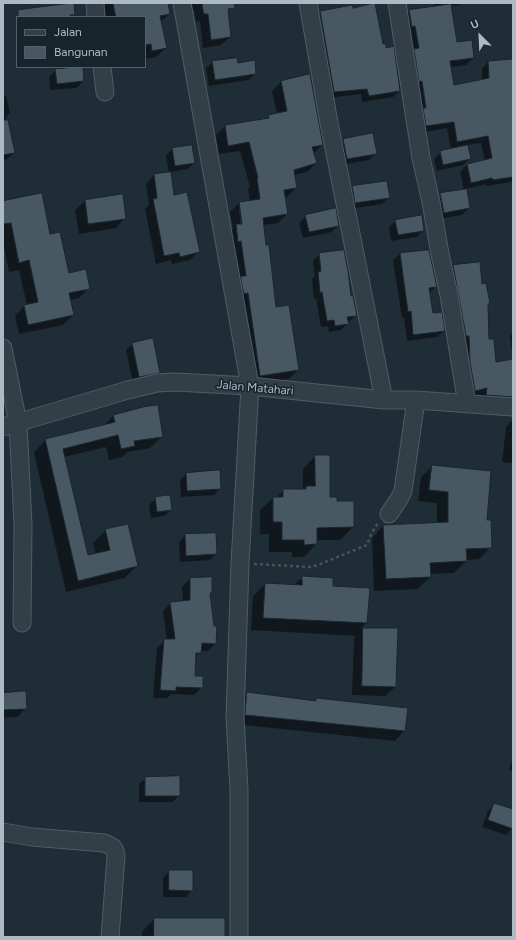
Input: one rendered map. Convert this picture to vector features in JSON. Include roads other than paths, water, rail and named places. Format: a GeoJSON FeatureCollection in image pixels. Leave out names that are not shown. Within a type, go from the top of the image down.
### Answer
{"type":"FeatureCollection","features":[{"type":"Feature","properties":{"kind":"street"},"geometry":{"type":"LineString","coordinates":[[95,3],[96,16]]}},
{"type":"Feature","properties":{"kind":"street"},"geometry":{"type":"LineString","coordinates":[[182,3],[250,386],[240,563],[235,717],[239,790],[239,937]]}},
{"type":"Feature","properties":{"kind":"street"},"geometry":{"type":"LineString","coordinates":[[308,3],[329,123],[384,400]]}},
{"type":"Feature","properties":{"kind":"street"},"geometry":{"type":"LineString","coordinates":[[397,3],[421,158],[449,295],[467,404]]}},
{"type":"Feature","properties":{"kind":"street"},"geometry":{"type":"LineString","coordinates":[[102,68],[105,92]]}},
{"type":"Feature","properties":{"kind":"street"},"geometry":{"type":"LineString","coordinates":[[3,348],[10,425],[23,525],[22,623]]}},
{"type":"Feature","properties":{"kind":"street","name":"Jalan Matahari"},"geometry":{"type":"LineString","coordinates":[[10,425],[128,390],[157,383],[175,382],[250,386],[384,400],[416,400],[513,407]]}},
{"type":"Feature","properties":{"kind":"street"},"geometry":{"type":"LineString","coordinates":[[389,514],[403,491],[416,400]]}},
{"type":"Feature","properties":{"kind":"street"},"geometry":{"type":"LineString","coordinates":[[3,832],[32,837],[104,843],[112,846],[116,851],[116,856],[110,937]]}}]}
